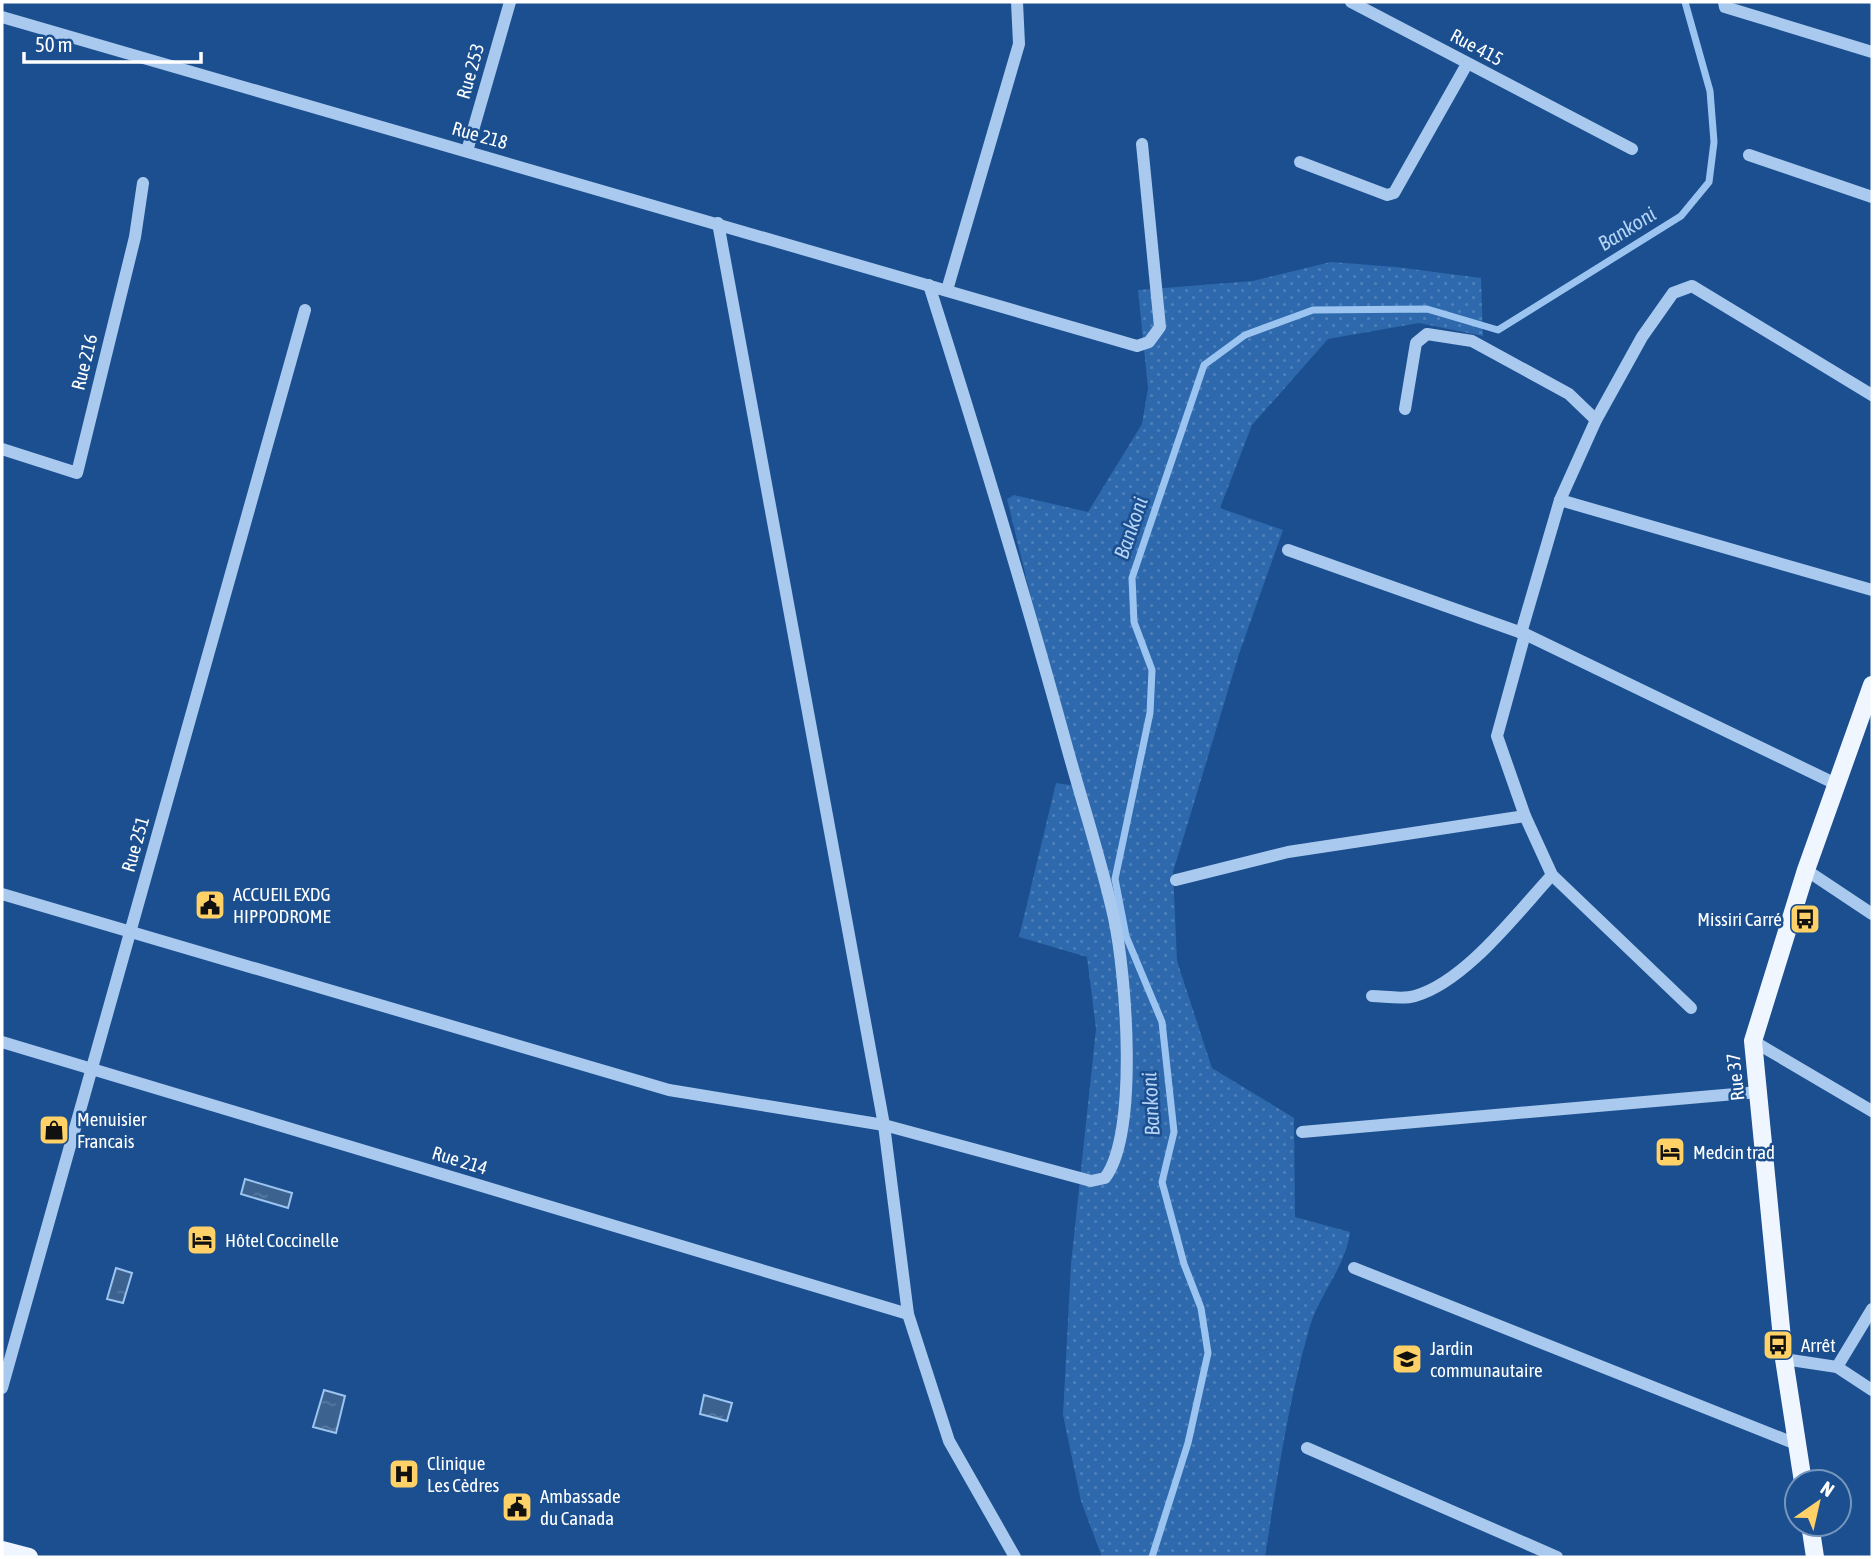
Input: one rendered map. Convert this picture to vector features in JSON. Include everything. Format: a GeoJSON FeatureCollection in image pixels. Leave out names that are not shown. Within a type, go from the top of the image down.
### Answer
{"type":"FeatureCollection","features":[{"type":"Feature","properties":{"kind":"main road","name":"Rue 37"},"geometry":{"type":"LineString","coordinates":[[1800,1468],[1784,1359],[1753,1041],[1806,870],[1872,685]]}},
{"type":"Feature","properties":{"kind":"main road"},"geometry":{"type":"LineString","coordinates":[[1812,1538],[1815,1557]]}},
{"type":"Feature","properties":{"kind":"main road"},"geometry":{"type":"LineString","coordinates":[[2,1550],[29,1557]]}},
{"type":"Feature","properties":{"kind":"street","name":"Rue 253"},"geometry":{"type":"LineString","coordinates":[[467,151],[510,2]]}},
{"type":"Feature","properties":{"kind":"street"},"geometry":{"type":"LineString","coordinates":[[947,290],[1018,44],[1017,2]]}},
{"type":"Feature","properties":{"kind":"street","name":"Rue 415"},"geometry":{"type":"LineString","coordinates":[[1351,2],[1585,127],[1632,149]]}},
{"type":"Feature","properties":{"kind":"street"},"geometry":{"type":"LineString","coordinates":[[1724,2],[1726,7],[1872,51]]}},
{"type":"Feature","properties":{"kind":"street","name":"Rue 218"},"geometry":{"type":"LineString","coordinates":[[2,17],[1137,346],[1149,342],[1160,327],[1142,144]]}},
{"type":"Feature","properties":{"kind":"street"},"geometry":{"type":"LineString","coordinates":[[1300,162],[1387,195],[1394,193],[1467,64]]}},
{"type":"Feature","properties":{"kind":"street"},"geometry":{"type":"LineString","coordinates":[[1749,155],[1872,197]]}},
{"type":"Feature","properties":{"kind":"street","name":"Rue 216"},"geometry":{"type":"LineString","coordinates":[[2,449],[77,473],[135,237],[143,183]]}},
{"type":"Feature","properties":{"kind":"street"},"geometry":{"type":"LineString","coordinates":[[718,223],[884,1125],[908,1314],[949,1441],[1015,1557]]}},
{"type":"Feature","properties":{"kind":"street"},"geometry":{"type":"LineString","coordinates":[[2,894],[669,1090],[884,1125],[1091,1181],[1105,1178],[1113,1167],[1125,1118],[1124,999],[1114,920],[1007,530],[929,285]]}},
{"type":"Feature","properties":{"kind":"street"},"geometry":{"type":"LineString","coordinates":[[1691,1008],[1552,875],[1525,817],[1497,736],[1560,500],[1596,420],[1650,326],[1673,293],[1692,286],[1872,394]]}},
{"type":"Feature","properties":{"kind":"street","name":"Rue 251"},"geometry":{"type":"LineString","coordinates":[[2,1388],[305,310]]}},
{"type":"Feature","properties":{"kind":"street"},"geometry":{"type":"LineString","coordinates":[[1405,409],[1416,343],[1427,334],[1472,341],[1569,394],[1596,420]]}},
{"type":"Feature","properties":{"kind":"street"},"geometry":{"type":"LineString","coordinates":[[1560,500],[1872,590]]}},
{"type":"Feature","properties":{"kind":"street"},"geometry":{"type":"LineString","coordinates":[[1288,550],[1523,633],[1836,783]]}},
{"type":"Feature","properties":{"kind":"street"},"geometry":{"type":"LineString","coordinates":[[1176,880],[1288,852],[1525,817]]}},
{"type":"Feature","properties":{"kind":"street"},"geometry":{"type":"LineString","coordinates":[[1806,870],[1872,914]]}},
{"type":"Feature","properties":{"kind":"street"},"geometry":{"type":"LineString","coordinates":[[1371,996],[1414,997],[1446,981],[1486,946],[1552,875]]}},
{"type":"Feature","properties":{"kind":"street"},"geometry":{"type":"LineString","coordinates":[[1753,1041],[1872,1111]]}},
{"type":"Feature","properties":{"kind":"street","name":"Rue 214"},"geometry":{"type":"LineString","coordinates":[[2,1042],[908,1314]]}},
{"type":"Feature","properties":{"kind":"street"},"geometry":{"type":"LineString","coordinates":[[1302,1132],[1758,1092]]}},
{"type":"Feature","properties":{"kind":"street"},"geometry":{"type":"LineString","coordinates":[[1354,1268],[1796,1444]]}},
{"type":"Feature","properties":{"kind":"street"},"geometry":{"type":"LineString","coordinates":[[1837,1367],[1872,1309]]}},
{"type":"Feature","properties":{"kind":"street"},"geometry":{"type":"LineString","coordinates":[[1784,1359],[1837,1367],[1872,1390]]}},
{"type":"Feature","properties":{"kind":"street"},"geometry":{"type":"LineString","coordinates":[[1307,1448],[1557,1557]]}},
{"type":"Feature","properties":{"kind":"shaded area"},"geometry":{"type":"Polygon","coordinates":[[[1331,262],[1481,278],[1483,336],[1419,323],[1328,339],[1252,425],[1220,508],[1283,530],[1239,654],[1173,872],[1177,961],[1212,1068],[1294,1118],[1295,1217],[1350,1232],[1348,1244],[1314,1314],[1302,1355],[1284,1441],[1265,1557],[1102,1557],[1081,1501],[1063,1415],[1071,1264],[1096,1029],[1087,957],[1019,937],[1056,783],[1077,786],[1007,499],[1014,495],[1088,512],[1142,424],[1148,388],[1138,290],[1253,281],[1331,262]]]}},
{"type":"Feature","properties":{"kind":"water"},"geometry":{"type":"Polygon","coordinates":[[[245,1179],[292,1193],[288,1208],[241,1194],[245,1179]]]}},
{"type":"Feature","properties":{"kind":"water"},"geometry":{"type":"Polygon","coordinates":[[[116,1268],[132,1273],[123,1303],[107,1299],[116,1268]]]}},
{"type":"Feature","properties":{"kind":"water"},"geometry":{"type":"Polygon","coordinates":[[[324,1390],[345,1396],[336,1433],[313,1427],[324,1390]]]}},
{"type":"Feature","properties":{"kind":"water"},"geometry":{"type":"Polygon","coordinates":[[[704,1395],[732,1403],[727,1421],[700,1414],[704,1395]]]}},
{"type":"Feature","properties":{"kind":"waterway","name":"Bankoni"},"geometry":{"type":"LineString","coordinates":[[1152,1557],[1188,1443],[1208,1353],[1201,1308],[1184,1264],[1162,1182],[1174,1132],[1162,1022],[1126,936],[1115,879],[1150,713],[1152,670],[1134,622],[1132,578],[1204,365],[1245,335],[1313,310],[1427,309],[1498,330],[1681,216],[1709,182],[1714,142],[1710,91],[1685,2]]}},
{"type":"Feature","properties":{"kind":"place","name":"ACCUEIL EXDG HIPPODROME"},"geometry":{"type":"Point","coordinates":[210,905]}},
{"type":"Feature","properties":{"kind":"place","name":"Missiri Carré"},"geometry":{"type":"Point","coordinates":[1805,919]}},
{"type":"Feature","properties":{"kind":"place","name":"Menuisier Francais"},"geometry":{"type":"Point","coordinates":[54,1130]}},
{"type":"Feature","properties":{"kind":"place","name":"Medcin trad"},"geometry":{"type":"Point","coordinates":[1670,1152]}},
{"type":"Feature","properties":{"kind":"place","name":"Hôtel Coccinelle"},"geometry":{"type":"Point","coordinates":[202,1240]}},
{"type":"Feature","properties":{"kind":"place","name":"Arrêt"},"geometry":{"type":"Point","coordinates":[1778,1345]}},
{"type":"Feature","properties":{"kind":"place","name":"Jardin communautaire"},"geometry":{"type":"Point","coordinates":[1407,1359]}},
{"type":"Feature","properties":{"kind":"place","name":"Clinique Les Cèdres"},"geometry":{"type":"Point","coordinates":[404,1474]}},
{"type":"Feature","properties":{"kind":"place","name":"Ambassade du Canada"},"geometry":{"type":"Point","coordinates":[517,1507]}}]}
